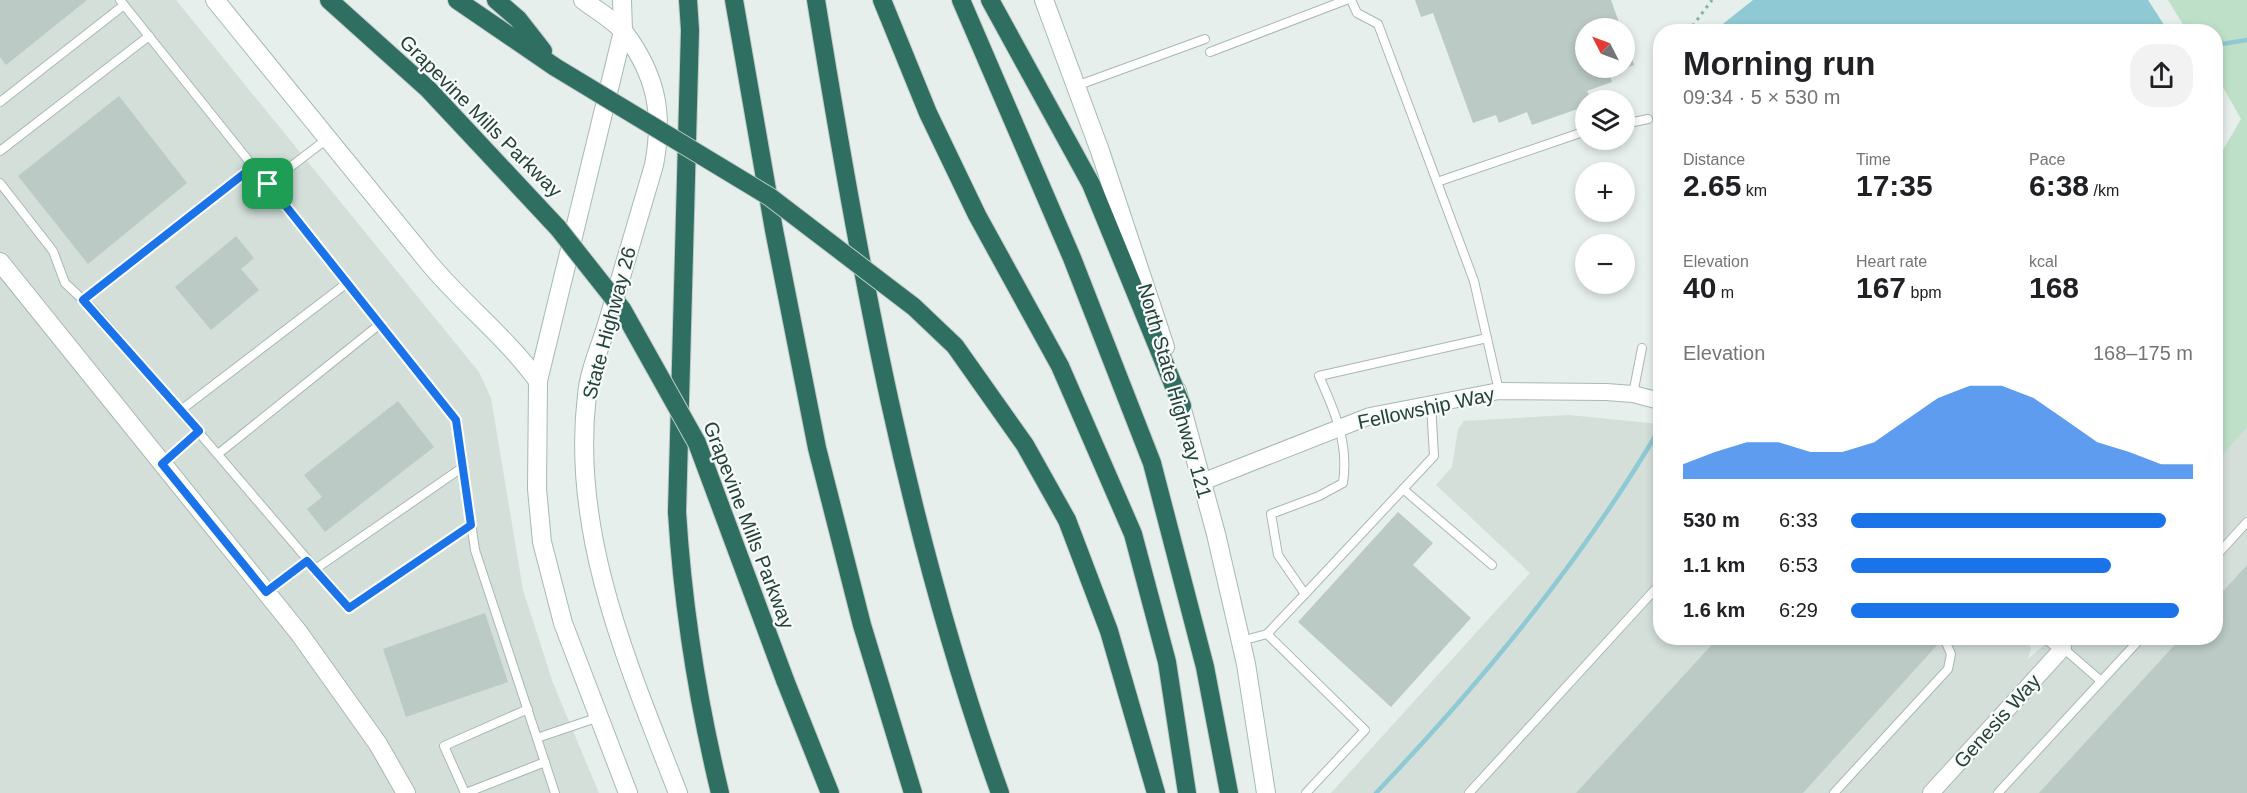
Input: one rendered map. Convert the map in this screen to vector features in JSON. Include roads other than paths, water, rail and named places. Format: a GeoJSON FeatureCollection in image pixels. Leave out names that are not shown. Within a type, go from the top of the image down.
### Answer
{"type":"FeatureCollection","features":[{"type":"Feature","properties":{"kind":"highway","name":"Grapevine Mills Parkway"},"geometry":{"type":"LineString","coordinates":[[329,0],[428,89],[558,228],[622,309],[697,443],[785,680],[830,793]]}},
{"type":"Feature","properties":{"kind":"highway"},"geometry":{"type":"LineString","coordinates":[[457,0],[555,67],[770,197],[922,315],[955,346],[1025,445],[1067,520],[1109,631],[1156,793]]}},
{"type":"Feature","properties":{"kind":"highway"},"geometry":{"type":"LineString","coordinates":[[496,0],[518,19],[555,67]]}},
{"type":"Feature","properties":{"kind":"highway"},"geometry":{"type":"LineString","coordinates":[[688,0],[690,30],[677,512],[682,591],[692,670],[720,793]]}},
{"type":"Feature","properties":{"kind":"highway"},"geometry":{"type":"LineString","coordinates":[[734,0],[774,230],[817,448],[862,626],[913,793]]}},
{"type":"Feature","properties":{"kind":"highway"},"geometry":{"type":"LineString","coordinates":[[816,0],[855,233],[898,430],[954,650],[1000,793]]}},
{"type":"Feature","properties":{"kind":"highway"},"geometry":{"type":"LineString","coordinates":[[882,0],[928,112],[977,215],[1060,366],[1133,534],[1167,662],[1187,793]]}},
{"type":"Feature","properties":{"kind":"highway"},"geometry":{"type":"LineString","coordinates":[[961,0],[1072,258],[1152,463],[1205,667],[1229,793]]}},
{"type":"Feature","properties":{"kind":"highway"},"geometry":{"type":"LineString","coordinates":[[990,0],[1091,184],[1182,406]]}},
{"type":"Feature","properties":{"kind":"main road"},"geometry":{"type":"LineString","coordinates":[[214,0],[459,298],[526,364],[538,381]]}},
{"type":"Feature","properties":{"kind":"main road"},"geometry":{"type":"LineString","coordinates":[[583,0],[623,31]]}},
{"type":"Feature","properties":{"kind":"main road"},"geometry":{"type":"LineString","coordinates":[[622,0],[623,31],[538,381],[537,489],[542,542],[563,623],[601,716],[628,793]]}},
{"type":"Feature","properties":{"kind":"main road","name":"North State Highway 121"},"geometry":{"type":"LineString","coordinates":[[1044,0],[1153,305],[1182,406],[1241,642],[1266,793]]}},
{"type":"Feature","properties":{"kind":"main road","name":"State Highway 26"},"geometry":{"type":"LineString","coordinates":[[623,31],[650,76],[657,98],[658,142],[587,393],[584,464],[591,525],[605,589],[625,658],[678,793]]}},
{"type":"Feature","properties":{"kind":"main road"},"geometry":{"type":"LineString","coordinates":[[0,262],[266,592],[341,690],[378,744],[406,793]]}},
{"type":"Feature","properties":{"kind":"street","name":"Fellowship Way"},"geometry":{"type":"LineString","coordinates":[[1202,482],[1370,416],[1500,391],[1633,394],[1653,399]]}},
{"type":"Feature","properties":{"kind":"street","name":"Genesis Way"},"geometry":{"type":"LineString","coordinates":[[1931,793],[2055,645]]}},
{"type":"Feature","properties":{"kind":"lane"},"geometry":{"type":"LineString","coordinates":[[1210,52],[1346,0]]}},
{"type":"Feature","properties":{"kind":"lane"},"geometry":{"type":"LineString","coordinates":[[1351,0],[1357,13],[1378,24],[1474,281],[1500,391]]}},
{"type":"Feature","properties":{"kind":"lane"},"geometry":{"type":"LineString","coordinates":[[0,102],[122,3],[254,166],[456,420],[475,550],[555,793]]}},
{"type":"Feature","properties":{"kind":"lane"},"geometry":{"type":"LineString","coordinates":[[0,151],[149,36]]}},
{"type":"Feature","properties":{"kind":"lane"},"geometry":{"type":"LineString","coordinates":[[1076,86],[1205,39]]}},
{"type":"Feature","properties":{"kind":"lane"},"geometry":{"type":"LineString","coordinates":[[1635,122],[1648,119]]}},
{"type":"Feature","properties":{"kind":"lane"},"geometry":{"type":"LineString","coordinates":[[1437,182],[1575,135]]}},
{"type":"Feature","properties":{"kind":"lane"},"geometry":{"type":"LineString","coordinates":[[268,184],[327,139]]}},
{"type":"Feature","properties":{"kind":"lane"},"geometry":{"type":"LineString","coordinates":[[83,300],[254,166]]}},
{"type":"Feature","properties":{"kind":"lane"},"geometry":{"type":"LineString","coordinates":[[0,183],[53,251],[65,283],[83,300],[181,410],[314,570],[349,608],[471,525]]}},
{"type":"Feature","properties":{"kind":"lane"},"geometry":{"type":"LineString","coordinates":[[181,410],[347,283]]}},
{"type":"Feature","properties":{"kind":"lane"},"geometry":{"type":"LineString","coordinates":[[218,454],[380,324]]}},
{"type":"Feature","properties":{"kind":"lane"},"geometry":{"type":"LineString","coordinates":[[1305,594],[1278,555],[1271,514],[1319,496],[1343,483],[1346,463],[1341,427],[1319,376],[1487,338]]}},
{"type":"Feature","properties":{"kind":"lane"},"geometry":{"type":"LineString","coordinates":[[1633,394],[1642,348]]}},
{"type":"Feature","properties":{"kind":"lane"},"geometry":{"type":"LineString","coordinates":[[1241,642],[1267,634],[1434,456],[1431,404]]}},
{"type":"Feature","properties":{"kind":"lane"},"geometry":{"type":"LineString","coordinates":[[162,464],[199,431]]}},
{"type":"Feature","properties":{"kind":"lane"},"geometry":{"type":"LineString","coordinates":[[314,570],[463,467]]}},
{"type":"Feature","properties":{"kind":"lane"},"geometry":{"type":"LineString","coordinates":[[1403,489],[1492,565]]}},
{"type":"Feature","properties":{"kind":"lane"},"geometry":{"type":"LineString","coordinates":[[2223,548],[2247,522]]}},
{"type":"Feature","properties":{"kind":"lane"},"geometry":{"type":"LineString","coordinates":[[266,592],[307,561]]}},
{"type":"Feature","properties":{"kind":"lane"},"geometry":{"type":"LineString","coordinates":[[1469,793],[1653,592]]}},
{"type":"Feature","properties":{"kind":"lane"},"geometry":{"type":"LineString","coordinates":[[1267,634],[1365,730],[1306,793]]}},
{"type":"Feature","properties":{"kind":"lane"},"geometry":{"type":"LineString","coordinates":[[1834,793],[1948,669],[1951,654],[1947,645]]}},
{"type":"Feature","properties":{"kind":"lane"},"geometry":{"type":"LineString","coordinates":[[2059,645],[2101,681]]}},
{"type":"Feature","properties":{"kind":"lane"},"geometry":{"type":"LineString","coordinates":[[1998,793],[2134,645]]}},
{"type":"Feature","properties":{"kind":"lane"},"geometry":{"type":"LineString","coordinates":[[528,709],[444,746],[466,793],[545,762]]}},
{"type":"Feature","properties":{"kind":"lane"},"geometry":{"type":"LineString","coordinates":[[537,738],[601,716]]}},
{"type":"Feature","properties":{"kind":"water"},"geometry":{"type":"Polygon","coordinates":[[[1753,0],[2148,0],[2163,24],[1723,24],[1753,0]]]}},
{"type":"Feature","properties":{"kind":"waterway"},"geometry":{"type":"LineString","coordinates":[[2223,44],[2247,40]]}},
{"type":"Feature","properties":{"kind":"waterway"},"geometry":{"type":"LineString","coordinates":[[1376,793],[1454,707],[1529,618],[1598,525],[1653,439]]}}]}
